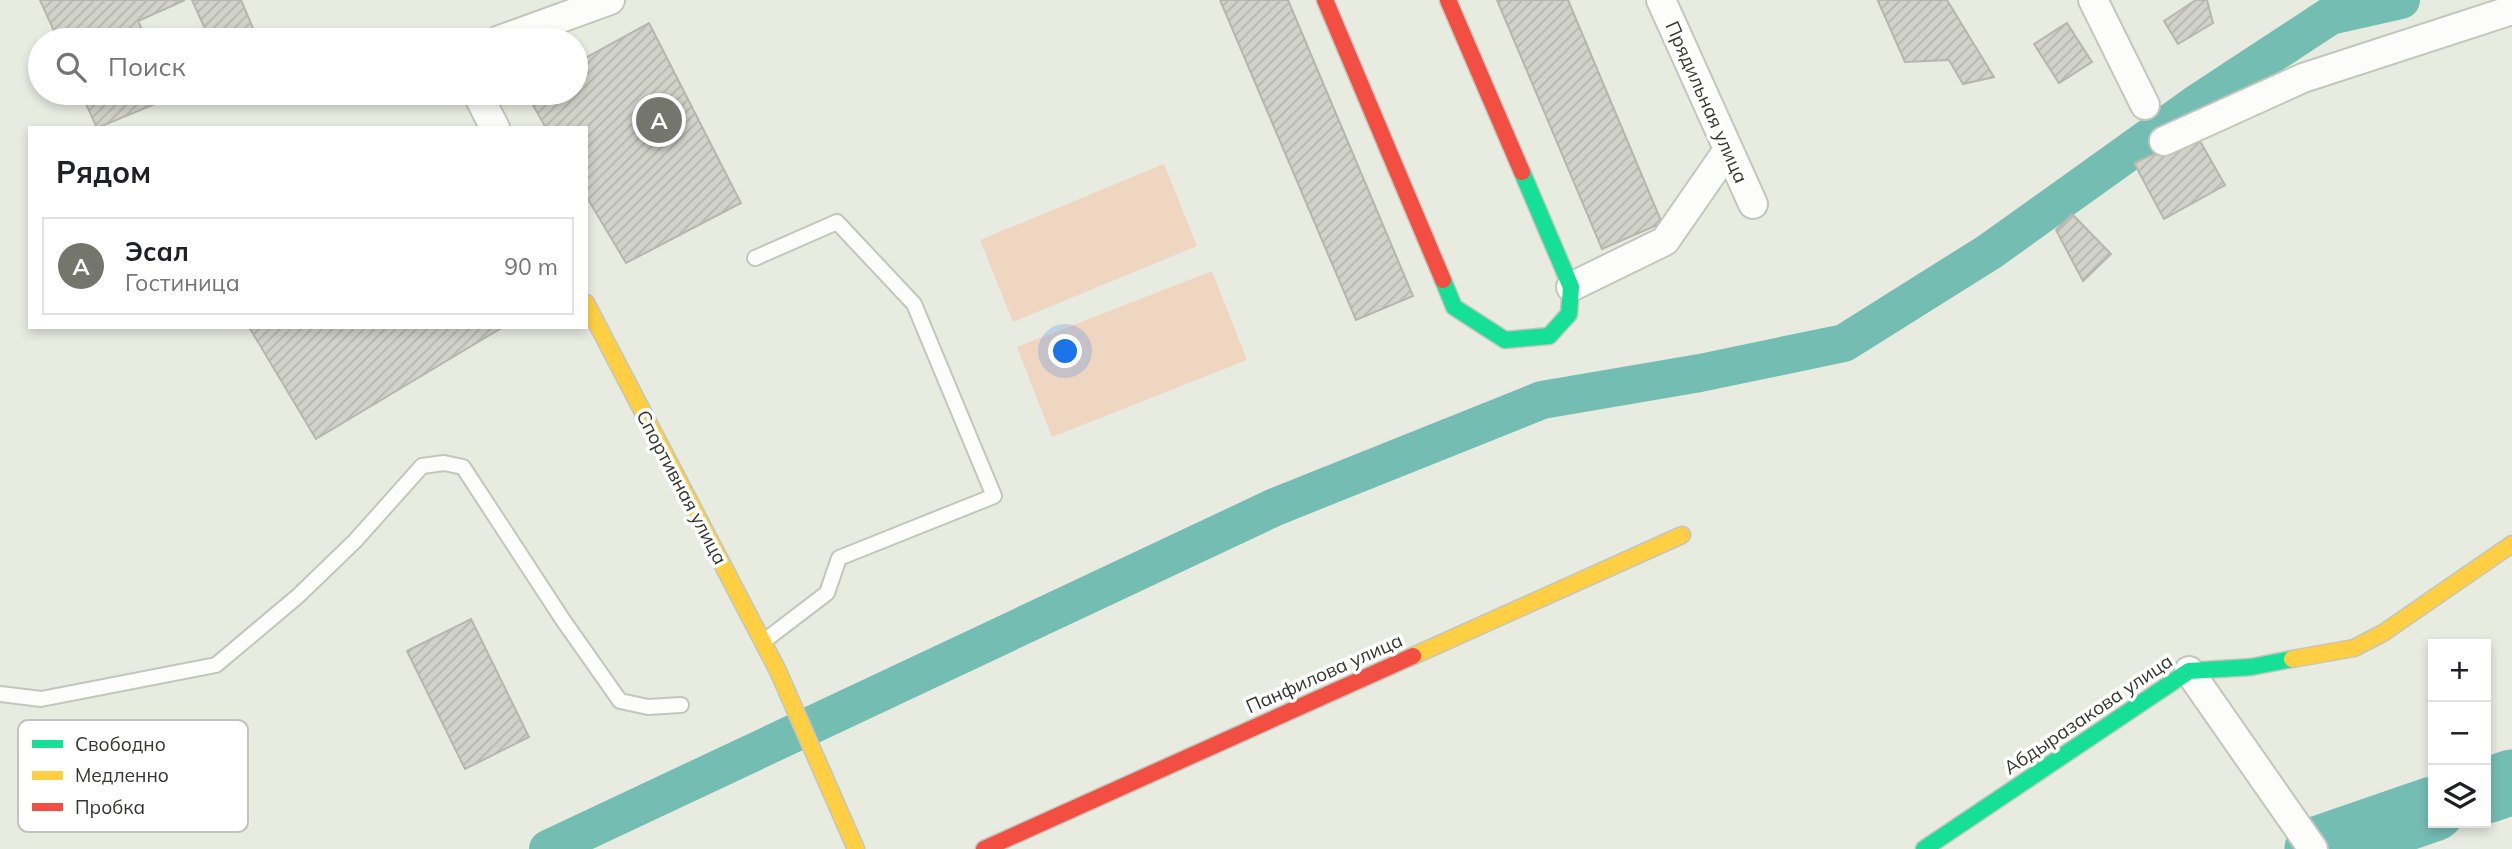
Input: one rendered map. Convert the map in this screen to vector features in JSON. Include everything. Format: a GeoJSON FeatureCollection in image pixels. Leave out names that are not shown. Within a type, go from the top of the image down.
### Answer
{"type":"FeatureCollection","features":[{"type":"Feature","properties":{"kind":"street"},"geometry":{"type":"LineString","coordinates":[[533,28],[610,0]]}},
{"type":"Feature","properties":{"kind":"street"},"geometry":{"type":"LineString","coordinates":[[1325,0],[1454,307],[1505,340],[1549,336],[1569,314],[1570,287],[1448,0]]}},
{"type":"Feature","properties":{"kind":"street","name":"Прядильная улица"},"geometry":{"type":"LineString","coordinates":[[1661,0],[1753,204]]}},
{"type":"Feature","properties":{"kind":"street"},"geometry":{"type":"LineString","coordinates":[[2093,0],[2145,105]]}},
{"type":"Feature","properties":{"kind":"street"},"geometry":{"type":"LineString","coordinates":[[2164,141],[2303,78],[2512,10]]}},
{"type":"Feature","properties":{"kind":"street"},"geometry":{"type":"LineString","coordinates":[[483,105],[494,126]]}},
{"type":"Feature","properties":{"kind":"street"},"geometry":{"type":"LineString","coordinates":[[1570,287],[1665,242],[1728,150]]}},
{"type":"Feature","properties":{"kind":"street","name":"Спортивная улица"},"geometry":{"type":"LineString","coordinates":[[588,307],[778,671],[856,849]]}},
{"type":"Feature","properties":{"kind":"street","name":"Панфилова улица"},"geometry":{"type":"LineString","coordinates":[[984,849],[1682,535]]}},
{"type":"Feature","properties":{"kind":"street","name":"Абдыразакова улица"},"geometry":{"type":"LineString","coordinates":[[1924,849],[2189,671],[2251,667],[2354,648],[2383,633],[2512,544]]}},
{"type":"Feature","properties":{"kind":"street"},"geometry":{"type":"LineString","coordinates":[[2189,671],[2313,849]]}},
{"type":"Feature","properties":{"kind":"lane"},"geometry":{"type":"LineString","coordinates":[[755,258],[837,222],[914,304],[994,496],[839,558],[827,593],[763,642]]}},
{"type":"Feature","properties":{"kind":"lane"},"geometry":{"type":"LineString","coordinates":[[0,694],[41,699],[216,665],[308,587],[355,541],[422,466],[444,463],[463,467],[563,620],[620,701],[648,707],[681,705]]}},
{"type":"Feature","properties":{"kind":"shaded area"},"geometry":{"type":"Polygon","coordinates":[[[1164,164],[1197,246],[1013,322],[980,240],[1164,164]]]}},
{"type":"Feature","properties":{"kind":"shaded area"},"geometry":{"type":"Polygon","coordinates":[[[1212,271],[1247,360],[1052,437],[1017,347],[1212,271]]]}},
{"type":"Feature","properties":{"kind":"building"},"geometry":{"type":"Polygon","coordinates":[[[40,0],[185,0],[138,21],[141,28],[53,28],[40,0]]]}},
{"type":"Feature","properties":{"kind":"building"},"geometry":{"type":"Polygon","coordinates":[[[192,0],[241,0],[253,28],[205,28],[192,0]]]}},
{"type":"Feature","properties":{"kind":"building"},"geometry":{"type":"Polygon","coordinates":[[[1220,0],[1288,0],[1413,296],[1356,320],[1220,0]]]}},
{"type":"Feature","properties":{"kind":"building"},"geometry":{"type":"Polygon","coordinates":[[[1497,0],[1568,0],[1662,223],[1602,249],[1497,0]]]}},
{"type":"Feature","properties":{"kind":"building"},"geometry":{"type":"Polygon","coordinates":[[[1947,0],[1994,77],[1963,84],[1949,60],[1905,62],[1878,1],[1947,0]]]}},
{"type":"Feature","properties":{"kind":"building"},"geometry":{"type":"Polygon","coordinates":[[[2196,0],[2207,0],[2213,23],[2178,44],[2164,21],[2196,0]]]}},
{"type":"Feature","properties":{"kind":"building"},"geometry":{"type":"Polygon","coordinates":[[[649,23],[741,203],[626,263],[588,199],[588,126],[545,126],[533,105],[588,105],[588,56],[649,23]]]}},
{"type":"Feature","properties":{"kind":"building"},"geometry":{"type":"Polygon","coordinates":[[[2067,23],[2092,62],[2059,83],[2034,44],[2067,23]]]}},
{"type":"Feature","properties":{"kind":"building"},"geometry":{"type":"Polygon","coordinates":[[[86,105],[153,105],[102,126],[96,126],[86,105]]]}},
{"type":"Feature","properties":{"kind":"building"},"geometry":{"type":"Polygon","coordinates":[[[2196,134],[2225,185],[2164,219],[2134,163],[2196,134]]]}},
{"type":"Feature","properties":{"kind":"building"},"geometry":{"type":"Polygon","coordinates":[[[2072,214],[2111,254],[2083,281],[2056,230],[2072,214]]]}},
{"type":"Feature","properties":{"kind":"building"},"geometry":{"type":"Polygon","coordinates":[[[250,329],[500,329],[316,439],[250,329]]]}},
{"type":"Feature","properties":{"kind":"building"},"geometry":{"type":"Polygon","coordinates":[[[471,619],[529,737],[465,769],[407,651],[471,619]]]}},
{"type":"Feature","properties":{"kind":"waterway"},"geometry":{"type":"LineString","coordinates":[[548,849],[1275,507],[1542,400],[1700,373],[1844,343],[1989,252],[2196,104],[2330,16],[2401,0]]}},
{"type":"Feature","properties":{"kind":"waterway"},"geometry":{"type":"LineString","coordinates":[[2491,789],[2512,782]]}},
{"type":"Feature","properties":{"kind":"waterway"},"geometry":{"type":"LineString","coordinates":[[2317,849],[2428,811]]}},
{"type":"Feature","properties":{"kind":"traffic: fast"},"geometry":{"type":"LineString","coordinates":[[1443,280],[1454,307],[1505,340],[1549,336],[1569,314],[1571,287],[1522,172]]}},
{"type":"Feature","properties":{"kind":"traffic: fast"},"geometry":{"type":"LineString","coordinates":[[1924,849],[2189,671],[2251,667],[2292,659]]}},
{"type":"Feature","properties":{"kind":"traffic: slow"},"geometry":{"type":"LineString","coordinates":[[588,307],[778,671],[856,849]]}},
{"type":"Feature","properties":{"kind":"traffic: slow"},"geometry":{"type":"LineString","coordinates":[[1413,656],[1682,535]]}},
{"type":"Feature","properties":{"kind":"traffic: slow"},"geometry":{"type":"LineString","coordinates":[[2292,659],[2354,648],[2383,633],[2512,544]]}},
{"type":"Feature","properties":{"kind":"traffic: jam"},"geometry":{"type":"LineString","coordinates":[[1325,0],[1443,280]]}},
{"type":"Feature","properties":{"kind":"traffic: jam"},"geometry":{"type":"LineString","coordinates":[[1448,0],[1522,172]]}},
{"type":"Feature","properties":{"kind":"traffic: jam"},"geometry":{"type":"LineString","coordinates":[[984,849],[1413,656]]}},
{"type":"Feature","properties":{"kind":"place","name":"Эсал"},"geometry":{"type":"Point","coordinates":[659,120]}}]}
